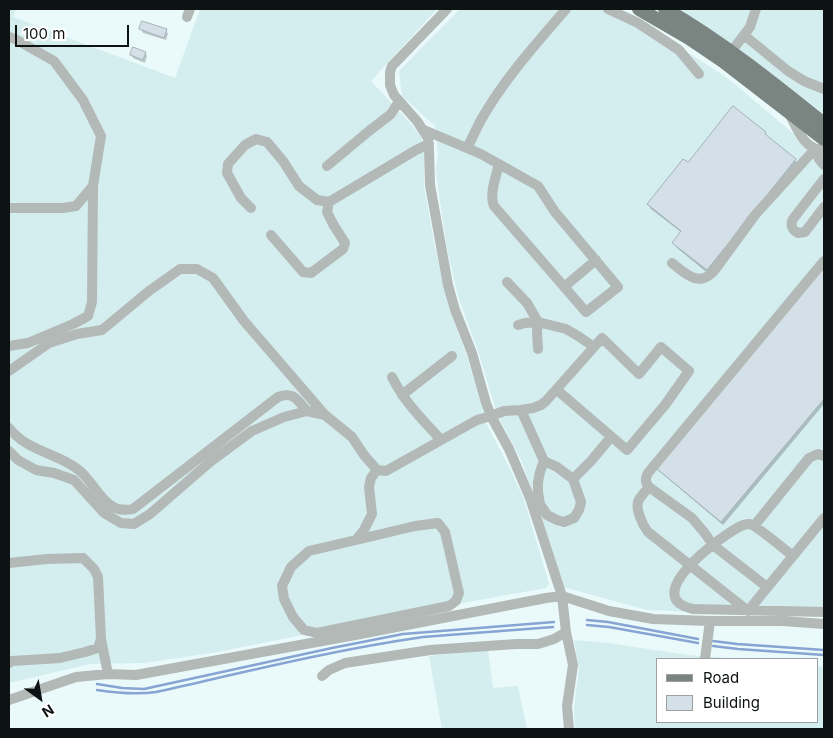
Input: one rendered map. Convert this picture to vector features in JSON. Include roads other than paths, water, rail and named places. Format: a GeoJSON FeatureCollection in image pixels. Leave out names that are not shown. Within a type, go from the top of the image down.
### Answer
{"type":"FeatureCollection","features":[{"type":"Feature","properties":{"kind":"main road"},"geometry":{"type":"LineString","coordinates":[[639,9],[689,38],[717,57],[788,111],[821,146]]}},
{"type":"Feature","properties":{"kind":"main road"},"geometry":{"type":"LineString","coordinates":[[665,9],[702,31],[824,124]]}},
{"type":"Feature","properties":{"kind":"street"},"geometry":{"type":"LineString","coordinates":[[447,9],[392,66],[390,85],[394,95],[424,130],[428,138],[430,185],[448,285],[455,310],[472,353],[486,404],[509,449],[530,498],[562,596],[566,632],[573,665],[567,706],[569,729]]}},
{"type":"Feature","properties":{"kind":"street"},"geometry":{"type":"LineString","coordinates":[[467,148],[480,120],[498,93],[566,9]]}},
{"type":"Feature","properties":{"kind":"street"},"geometry":{"type":"LineString","coordinates":[[608,9],[638,23],[679,50],[699,74]]}},
{"type":"Feature","properties":{"kind":"street"},"geometry":{"type":"LineString","coordinates":[[731,52],[750,27],[756,9]]}},
{"type":"Feature","properties":{"kind":"street"},"geometry":{"type":"LineString","coordinates":[[744,35],[788,71],[804,81],[824,89]]}},
{"type":"Feature","properties":{"kind":"street"},"geometry":{"type":"LineString","coordinates":[[9,37],[54,61],[83,100],[101,136],[93,186],[92,302],[88,316],[28,343],[9,346]]}},
{"type":"Feature","properties":{"kind":"street"},"geometry":{"type":"LineString","coordinates":[[327,166],[391,114],[399,101]]}},
{"type":"Feature","properties":{"kind":"street"},"geometry":{"type":"LineString","coordinates":[[424,130],[481,154],[499,164],[538,186],[555,212],[618,287],[586,312],[494,206],[492,192],[499,164]]}},
{"type":"Feature","properties":{"kind":"street"},"geometry":{"type":"LineString","coordinates":[[251,208],[241,198],[227,173],[228,164],[245,145],[256,139],[267,142],[283,161],[299,186],[317,200],[329,202],[428,144]]}},
{"type":"Feature","properties":{"kind":"street"},"geometry":{"type":"LineString","coordinates":[[821,146],[818,159],[824,165]]}},
{"type":"Feature","properties":{"kind":"street"},"geometry":{"type":"LineString","coordinates":[[672,263],[692,277],[703,279],[708,276],[714,271],[755,216],[821,146]]}},
{"type":"Feature","properties":{"kind":"street"},"geometry":{"type":"LineString","coordinates":[[824,179],[793,220],[793,230],[798,233],[805,232],[824,207]]}},
{"type":"Feature","properties":{"kind":"street"},"geometry":{"type":"LineString","coordinates":[[9,208],[63,208],[76,206],[93,186]]}},
{"type":"Feature","properties":{"kind":"street"},"geometry":{"type":"LineString","coordinates":[[271,235],[304,272],[311,273],[343,249],[345,243],[327,212],[329,202]]}},
{"type":"Feature","properties":{"kind":"street"},"geometry":{"type":"LineString","coordinates":[[564,287],[596,260]]}},
{"type":"Feature","properties":{"kind":"street"},"geometry":{"type":"LineString","coordinates":[[767,587],[712,545],[692,518],[649,487],[645,478],[824,262]]}},
{"type":"Feature","properties":{"kind":"street"},"geometry":{"type":"LineString","coordinates":[[9,371],[49,343],[77,334],[102,330],[149,291],[180,269],[197,269],[213,278],[244,321],[325,415],[352,437],[377,470],[386,471],[477,420],[504,411],[522,410],[541,405],[557,390],[602,338],[639,374],[661,347],[689,371],[665,405],[627,450],[557,390]]}},
{"type":"Feature","properties":{"kind":"street"},"geometry":{"type":"LineString","coordinates":[[507,282],[527,303],[538,322],[538,350]]}},
{"type":"Feature","properties":{"kind":"street"},"geometry":{"type":"LineString","coordinates":[[518,325],[538,322],[566,329],[594,347]]}},
{"type":"Feature","properties":{"kind":"street"},"geometry":{"type":"LineString","coordinates":[[402,394],[452,356]]}},
{"type":"Feature","properties":{"kind":"street"},"geometry":{"type":"LineString","coordinates":[[392,377],[418,416],[441,440]]}},
{"type":"Feature","properties":{"kind":"street"},"geometry":{"type":"LineString","coordinates":[[9,428],[15,436],[26,444],[81,471],[106,501],[116,508],[127,510],[134,509],[278,397],[286,394],[294,396],[307,411]]}},
{"type":"Feature","properties":{"kind":"street"},"geometry":{"type":"LineString","coordinates":[[522,410],[544,462],[538,482],[540,504],[546,515],[557,520],[564,522],[574,518],[581,502],[573,480],[557,467],[544,462]]}},
{"type":"Feature","properties":{"kind":"street"},"geometry":{"type":"LineString","coordinates":[[9,451],[18,460],[36,470],[54,473],[74,480],[104,513],[121,523],[134,524],[150,514],[210,462],[252,431],[284,417],[307,411],[325,415]]}},
{"type":"Feature","properties":{"kind":"street"},"geometry":{"type":"LineString","coordinates":[[573,480],[611,437]]}},
{"type":"Feature","properties":{"kind":"street"},"geometry":{"type":"LineString","coordinates":[[754,526],[810,458],[818,454],[824,456]]}},
{"type":"Feature","properties":{"kind":"street"},"geometry":{"type":"LineString","coordinates":[[356,540],[415,526],[438,524],[445,532],[459,592],[456,602],[450,606],[317,633],[304,630],[293,617],[284,599],[282,586],[291,567],[309,551],[356,540],[364,530],[372,514],[369,487],[371,478],[377,470]]}},
{"type":"Feature","properties":{"kind":"street"},"geometry":{"type":"LineString","coordinates":[[649,487],[637,504],[644,528],[748,610]]}},
{"type":"Feature","properties":{"kind":"street"},"geometry":{"type":"LineString","coordinates":[[748,610],[824,518]]}},
{"type":"Feature","properties":{"kind":"street"},"geometry":{"type":"LineString","coordinates":[[793,556],[754,526],[745,524],[712,545],[691,565],[678,579],[674,587],[674,595],[677,602],[684,608],[710,622],[782,621],[824,624]]}},
{"type":"Feature","properties":{"kind":"street"},"geometry":{"type":"LineString","coordinates":[[9,563],[83,558],[94,568],[98,577],[101,640],[108,674]]}},
{"type":"Feature","properties":{"kind":"street"},"geometry":{"type":"LineString","coordinates":[[9,700],[76,677],[108,674],[136,675],[355,635],[493,607],[562,596],[609,611],[653,619],[748,610],[824,612]]}},
{"type":"Feature","properties":{"kind":"street"},"geometry":{"type":"LineString","coordinates":[[705,658],[710,622]]}},
{"type":"Feature","properties":{"kind":"street"},"geometry":{"type":"LineString","coordinates":[[322,676],[329,670],[345,663],[430,650],[538,644],[554,639],[566,632]]}},
{"type":"Feature","properties":{"kind":"street"},"geometry":{"type":"LineString","coordinates":[[9,663],[12,661],[60,658],[85,652],[98,648],[101,640]]}},
{"type":"Feature","properties":{"kind":"waterway"},"geometry":{"type":"LineString","coordinates":[[587,620],[608,622],[698,639]]}},
{"type":"Feature","properties":{"kind":"waterway"},"geometry":{"type":"LineString","coordinates":[[97,684],[144,689],[403,634],[554,622]]}},
{"type":"Feature","properties":{"kind":"waterway"},"geometry":{"type":"LineString","coordinates":[[587,625],[609,627],[698,643]]}},
{"type":"Feature","properties":{"kind":"waterway"},"geometry":{"type":"LineString","coordinates":[[97,690],[126,693],[156,692],[389,642],[423,637],[553,627]]}},
{"type":"Feature","properties":{"kind":"waterway"},"geometry":{"type":"LineString","coordinates":[[713,641],[824,650]]}},
{"type":"Feature","properties":{"kind":"waterway"},"geometry":{"type":"LineString","coordinates":[[713,646],[824,655]]}}]}
